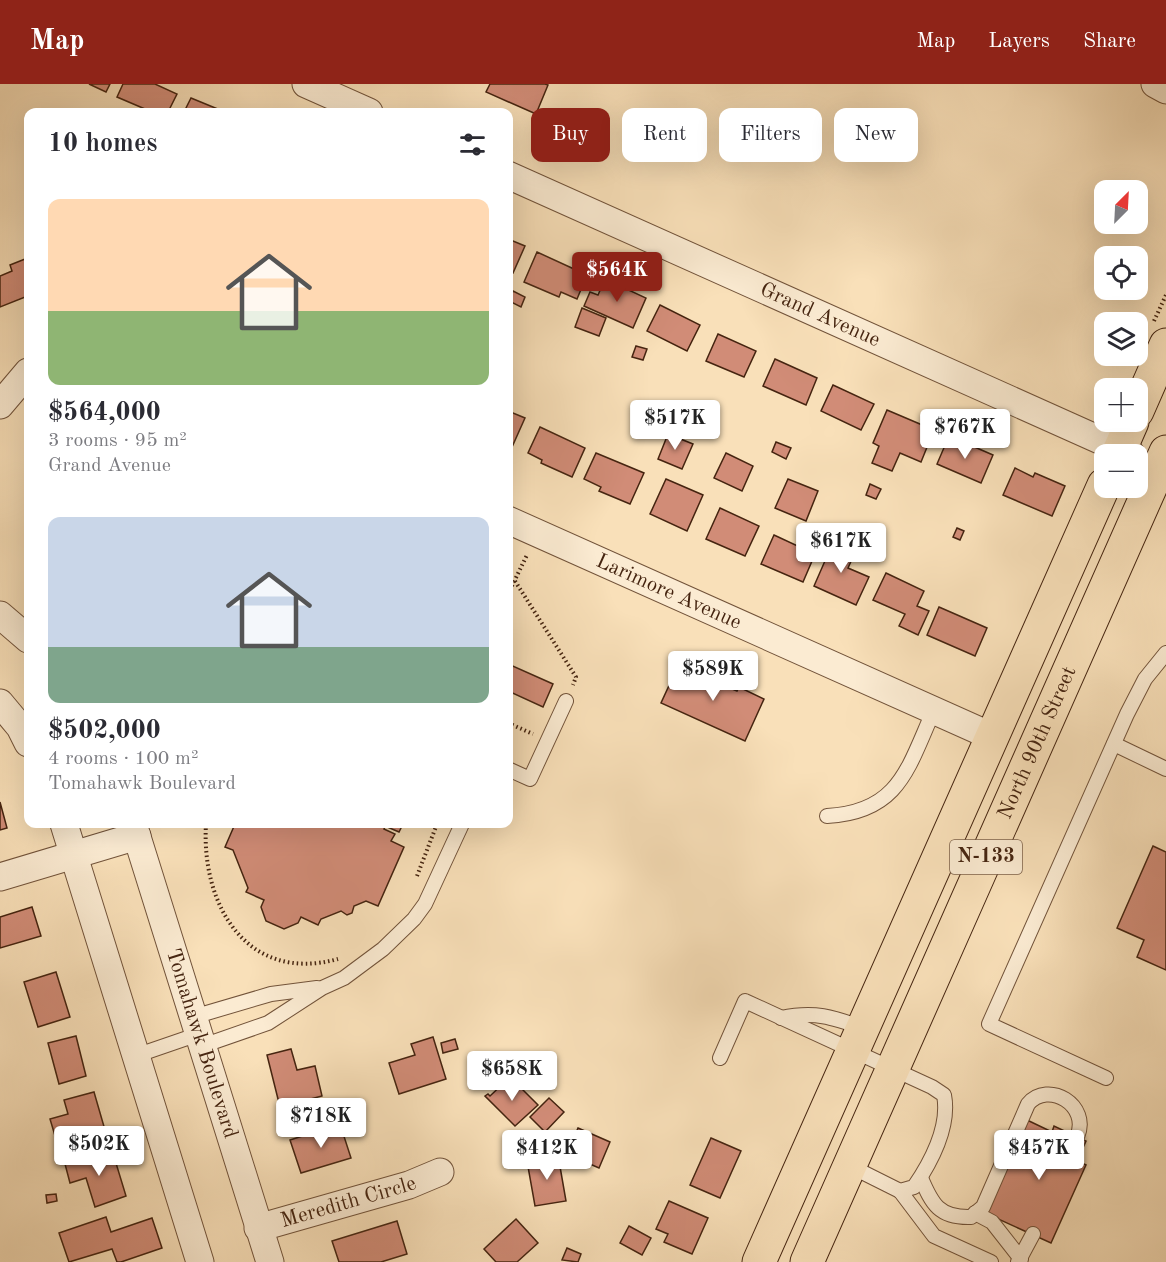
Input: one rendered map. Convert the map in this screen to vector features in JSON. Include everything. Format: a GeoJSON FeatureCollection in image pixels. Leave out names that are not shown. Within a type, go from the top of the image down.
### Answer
{"type":"FeatureCollection","features":[{"type":"Feature","properties":{"kind":"main road"},"geometry":{"type":"LineString","coordinates":[[1148,386],[1166,345]]}},
{"type":"Feature","properties":{"kind":"main road","name":"North 90th Street"},"geometry":{"type":"LineString","coordinates":[[759,1262],[1098,498]]}},
{"type":"Feature","properties":{"kind":"main road","name":"North 90th Street"},"geometry":{"type":"LineString","coordinates":[[807,1262],[893,1068],[1123,498]]}},
{"type":"Feature","properties":{"kind":"street"},"geometry":{"type":"LineString","coordinates":[[306,84],[360,108]]}},
{"type":"Feature","properties":{"kind":"street"},"geometry":{"type":"LineString","coordinates":[[1155,84],[1166,90]]}},
{"type":"Feature","properties":{"kind":"street","name":"Grand Avenue"},"geometry":{"type":"LineString","coordinates":[[513,177],[1121,444]]}},
{"type":"Feature","properties":{"kind":"street"},"geometry":{"type":"LineString","coordinates":[[0,405],[24,377]]}},
{"type":"Feature","properties":{"kind":"street","name":"Larimore Avenue"},"geometry":{"type":"LineString","coordinates":[[513,522],[991,736]]}},
{"type":"Feature","properties":{"kind":"street"},"geometry":{"type":"LineString","coordinates":[[0,615],[24,636]]}},
{"type":"Feature","properties":{"kind":"street"},"geometry":{"type":"LineString","coordinates":[[0,703],[24,735]]}},
{"type":"Feature","properties":{"kind":"street"},"geometry":{"type":"LineString","coordinates":[[65,828],[200,1262]]}},
{"type":"Feature","properties":{"kind":"street"},"geometry":{"type":"LineString","coordinates":[[0,877],[74,855],[135,830]]}},
{"type":"Feature","properties":{"kind":"street","name":"Tomahawk Boulevard"},"geometry":{"type":"LineString","coordinates":[[135,830],[270,1262]]}},
{"type":"Feature","properties":{"kind":"street","name":"Meredith Circle"},"geometry":{"type":"LineString","coordinates":[[258,1228],[409,1185],[440,1172]]}},
{"type":"Feature","properties":{"kind":"lane"},"geometry":{"type":"LineString","coordinates":[[1106,1078],[989,1024],[1145,679],[1166,653]]}},
{"type":"Feature","properties":{"kind":"lane"},"geometry":{"type":"LineString","coordinates":[[513,771],[530,778],[566,701]]}},
{"type":"Feature","properties":{"kind":"lane"},"geometry":{"type":"LineString","coordinates":[[827,816],[842,815],[878,804],[894,790],[906,772],[934,710]]}},
{"type":"Feature","properties":{"kind":"lane"},"geometry":{"type":"LineString","coordinates":[[1114,744],[1166,769]]}},
{"type":"Feature","properties":{"kind":"lane"},"geometry":{"type":"LineString","coordinates":[[198,1032],[268,1023],[322,987],[344,978],[364,965],[414,919],[425,904],[460,828]]}},
{"type":"Feature","properties":{"kind":"lane"},"geometry":{"type":"LineString","coordinates":[[135,1056],[198,1032],[271,994],[322,987]]}},
{"type":"Feature","properties":{"kind":"lane"},"geometry":{"type":"LineString","coordinates":[[720,1058],[745,1001],[781,1018],[859,1039]]}},
{"type":"Feature","properties":{"kind":"lane"},"geometry":{"type":"LineString","coordinates":[[781,1018],[802,1013],[825,1015],[859,1039],[893,1068],[944,1095],[947,1112],[921,1178],[914,1187],[900,1191]]}},
{"type":"Feature","properties":{"kind":"lane"},"geometry":{"type":"LineString","coordinates":[[921,1178],[931,1202],[941,1210],[957,1218],[971,1217],[983,1207],[1028,1104],[1034,1098],[1046,1095],[1059,1097],[1072,1104],[1080,1115],[1081,1128],[1077,1137]]}},
{"type":"Feature","properties":{"kind":"lane"},"geometry":{"type":"LineString","coordinates":[[850,1166],[900,1191],[934,1236],[991,1262]]}},
{"type":"Feature","properties":{"kind":"lane"},"geometry":{"type":"LineString","coordinates":[[975,1213],[992,1222],[1020,1260],[1033,1234]]}},
{"type":"Feature","properties":{"kind":"path"},"geometry":{"type":"LineString","coordinates":[[513,585],[537,532]]}},
{"type":"Feature","properties":{"kind":"path"},"geometry":{"type":"LineString","coordinates":[[515,581],[576,676],[566,701]]}},
{"type":"Feature","properties":{"kind":"path"},"geometry":{"type":"LineString","coordinates":[[513,725],[547,741]]}},
{"type":"Feature","properties":{"kind":"path"},"geometry":{"type":"LineString","coordinates":[[206,828],[210,882],[228,918],[256,952],[285,963],[315,962],[345,957]]}},
{"type":"Feature","properties":{"kind":"path"},"geometry":{"type":"LineString","coordinates":[[414,886],[419,864],[435,828]]}},
{"type":"Feature","properties":{"kind":"building"},"geometry":{"type":"Polygon","coordinates":[[[89,84],[110,84],[106,92],[89,84]]]}},
{"type":"Feature","properties":{"kind":"building"},"geometry":{"type":"Polygon","coordinates":[[[123,84],[155,84],[177,94],[170,108],[143,108],[117,97],[123,84]]]}},
{"type":"Feature","properties":{"kind":"building"},"geometry":{"type":"Polygon","coordinates":[[[490,84],[548,85],[538,108],[531,108],[531,112],[486,92],[490,84]]]}},
{"type":"Feature","properties":{"kind":"building"},"geometry":{"type":"Polygon","coordinates":[[[191,98],[215,108],[186,108],[191,98]]]}},
{"type":"Feature","properties":{"kind":"building"},"geometry":{"type":"Polygon","coordinates":[[[513,241],[525,246],[513,273],[513,241]]]}},
{"type":"Feature","properties":{"kind":"building"},"geometry":{"type":"Polygon","coordinates":[[[537,252],[587,275],[577,299],[561,292],[559,297],[524,282],[537,252]]]}},
{"type":"Feature","properties":{"kind":"building"},"geometry":{"type":"Polygon","coordinates":[[[24,259],[24,297],[0,307],[0,276],[12,271],[10,265],[24,259]]]}},
{"type":"Feature","properties":{"kind":"building"},"geometry":{"type":"Polygon","coordinates":[[[605,279],[646,298],[633,328],[584,306],[590,292],[598,295],[605,279]]]}},
{"type":"Feature","properties":{"kind":"building"},"geometry":{"type":"Polygon","coordinates":[[[513,291],[525,297],[521,307],[513,303],[513,291]]]}},
{"type":"Feature","properties":{"kind":"building"},"geometry":{"type":"Polygon","coordinates":[[[660,305],[700,325],[687,351],[647,331],[660,305]]]}},
{"type":"Feature","properties":{"kind":"building"},"geometry":{"type":"Polygon","coordinates":[[[582,308],[606,318],[599,336],[575,327],[582,308]]]}},
{"type":"Feature","properties":{"kind":"building"},"geometry":{"type":"Polygon","coordinates":[[[718,334],[756,351],[744,377],[706,361],[718,334]]]}},
{"type":"Feature","properties":{"kind":"building"},"geometry":{"type":"Polygon","coordinates":[[[636,346],[647,349],[643,360],[632,357],[636,346]]]}},
{"type":"Feature","properties":{"kind":"building"},"geometry":{"type":"Polygon","coordinates":[[[775,359],[817,378],[806,405],[763,386],[775,359]]]}},
{"type":"Feature","properties":{"kind":"building"},"geometry":{"type":"Polygon","coordinates":[[[833,385],[874,404],[861,430],[821,411],[833,385]]]}},
{"type":"Feature","properties":{"kind":"building"},"geometry":{"type":"Polygon","coordinates":[[[887,410],[934,430],[921,462],[900,453],[892,471],[872,463],[879,446],[873,443],[887,410]]]}},
{"type":"Feature","properties":{"kind":"building"},"geometry":{"type":"Polygon","coordinates":[[[513,413],[525,418],[513,445],[513,413]]]}},
{"type":"Feature","properties":{"kind":"building"},"geometry":{"type":"Polygon","coordinates":[[[540,427],[585,448],[572,477],[541,463],[542,460],[528,453],[540,427]]]}},
{"type":"Feature","properties":{"kind":"building"},"geometry":{"type":"Polygon","coordinates":[[[668,434],[693,444],[682,469],[658,459],[668,434]]]}},
{"type":"Feature","properties":{"kind":"building"},"geometry":{"type":"Polygon","coordinates":[[[949,436],[993,455],[981,483],[937,464],[949,436]]]}},
{"type":"Feature","properties":{"kind":"building"},"geometry":{"type":"Polygon","coordinates":[[[776,442],[791,448],[786,459],[772,452],[776,442]]]}},
{"type":"Feature","properties":{"kind":"building"},"geometry":{"type":"Polygon","coordinates":[[[596,453],[644,473],[630,504],[599,491],[601,487],[584,479],[596,453]]]}},
{"type":"Feature","properties":{"kind":"building"},"geometry":{"type":"Polygon","coordinates":[[[726,453],[753,466],[742,491],[714,478],[726,453]]]}},
{"type":"Feature","properties":{"kind":"building"},"geometry":{"type":"Polygon","coordinates":[[[1015,468],[1033,477],[1035,473],[1065,486],[1052,516],[1003,495],[1015,468]]]}},
{"type":"Feature","properties":{"kind":"building"},"geometry":{"type":"Polygon","coordinates":[[[666,479],[703,495],[687,531],[650,514],[666,479]]]}},
{"type":"Feature","properties":{"kind":"building"},"geometry":{"type":"Polygon","coordinates":[[[788,479],[818,491],[806,521],[775,508],[788,479]]]}},
{"type":"Feature","properties":{"kind":"building"},"geometry":{"type":"Polygon","coordinates":[[[870,484],[881,489],[876,499],[866,495],[870,484]]]}},
{"type":"Feature","properties":{"kind":"building"},"geometry":{"type":"Polygon","coordinates":[[[720,508],[759,526],[745,556],[706,539],[720,508]]]}},
{"type":"Feature","properties":{"kind":"building"},"geometry":{"type":"Polygon","coordinates":[[[957,528],[964,531],[960,540],[953,537],[957,528]]]}},
{"type":"Feature","properties":{"kind":"building"},"geometry":{"type":"Polygon","coordinates":[[[774,535],[815,554],[803,582],[761,564],[774,535]]]}},
{"type":"Feature","properties":{"kind":"building"},"geometry":{"type":"Polygon","coordinates":[[[835,538],[857,548],[848,568],[869,577],[856,605],[814,586],[835,538]]]}},
{"type":"Feature","properties":{"kind":"building"},"geometry":{"type":"Polygon","coordinates":[[[886,573],[924,591],[917,606],[929,611],[918,635],[899,626],[905,614],[873,600],[886,573]]]}},
{"type":"Feature","properties":{"kind":"building"},"geometry":{"type":"Polygon","coordinates":[[[939,607],[987,628],[975,656],[927,635],[939,607]]]}},
{"type":"Feature","properties":{"kind":"building"},"geometry":{"type":"Polygon","coordinates":[[[679,664],[701,674],[703,670],[722,679],[720,684],[737,691],[739,687],[764,699],[745,741],[661,703],[679,664]]]}},
{"type":"Feature","properties":{"kind":"building"},"geometry":{"type":"Polygon","coordinates":[[[513,666],[553,684],[543,707],[513,693],[513,666]]]}},
{"type":"Feature","properties":{"kind":"building"},"geometry":{"type":"Polygon","coordinates":[[[0,802],[7,828],[0,830],[0,802]]]}},
{"type":"Feature","properties":{"kind":"building"},"geometry":{"type":"Polygon","coordinates":[[[233,828],[384,828],[395,834],[391,841],[404,847],[378,906],[366,901],[354,906],[352,913],[347,915],[341,911],[321,919],[318,925],[301,917],[298,923],[284,929],[266,921],[261,907],[264,900],[246,892],[248,888],[233,850],[225,847],[233,828]]]}},
{"type":"Feature","properties":{"kind":"building"},"geometry":{"type":"Polygon","coordinates":[[[390,828],[401,828],[399,832],[390,828]]]}},
{"type":"Feature","properties":{"kind":"building"},"geometry":{"type":"Polygon","coordinates":[[[1153,846],[1166,852],[1166,970],[1137,957],[1144,940],[1117,928],[1153,846]]]}},
{"type":"Feature","properties":{"kind":"building"},"geometry":{"type":"Polygon","coordinates":[[[32,907],[41,936],[0,948],[0,917],[32,907]]]}},
{"type":"Feature","properties":{"kind":"building"},"geometry":{"type":"Polygon","coordinates":[[[56,972],[70,1017],[38,1027],[24,982],[56,972]]]}},
{"type":"Feature","properties":{"kind":"building"},"geometry":{"type":"Polygon","coordinates":[[[76,1036],[86,1076],[59,1084],[48,1043],[76,1036]]]}},
{"type":"Feature","properties":{"kind":"building"},"geometry":{"type":"Polygon","coordinates":[[[433,1037],[446,1079],[399,1094],[389,1063],[415,1055],[411,1044],[433,1037]]]}},
{"type":"Feature","properties":{"kind":"building"},"geometry":{"type":"Polygon","coordinates":[[[455,1039],[458,1049],[443,1053],[441,1043],[455,1039]]]}},
{"type":"Feature","properties":{"kind":"building"},"geometry":{"type":"Polygon","coordinates":[[[291,1049],[297,1070],[315,1066],[322,1096],[280,1107],[267,1055],[291,1049]]]}},
{"type":"Feature","properties":{"kind":"building"},"geometry":{"type":"Polygon","coordinates":[[[510,1077],[538,1105],[515,1126],[485,1096],[488,1094],[490,1096],[510,1077]]]}},
{"type":"Feature","properties":{"kind":"building"},"geometry":{"type":"Polygon","coordinates":[[[94,1092],[107,1137],[76,1145],[73,1134],[56,1139],[50,1119],[68,1114],[64,1100],[94,1092]]]}},
{"type":"Feature","properties":{"kind":"building"},"geometry":{"type":"Polygon","coordinates":[[[549,1098],[564,1112],[545,1132],[530,1117],[549,1098]]]}},
{"type":"Feature","properties":{"kind":"building"},"geometry":{"type":"Polygon","coordinates":[[[1027,1120],[1052,1132],[1054,1126],[1086,1141],[1077,1161],[1086,1165],[1051,1243],[985,1213],[1027,1120]]]}},
{"type":"Feature","properties":{"kind":"building"},"geometry":{"type":"Polygon","coordinates":[[[340,1124],[351,1158],[301,1173],[290,1140],[340,1124]]]}},
{"type":"Feature","properties":{"kind":"building"},"geometry":{"type":"Polygon","coordinates":[[[578,1128],[610,1142],[599,1168],[567,1154],[578,1128]]]}},
{"type":"Feature","properties":{"kind":"building"},"geometry":{"type":"Polygon","coordinates":[[[711,1138],[741,1151],[720,1198],[690,1185],[711,1138]]]}},
{"type":"Feature","properties":{"kind":"building"},"geometry":{"type":"Polygon","coordinates":[[[112,1150],[126,1196],[95,1207],[86,1178],[70,1183],[65,1164],[112,1150]]]}},
{"type":"Feature","properties":{"kind":"building"},"geometry":{"type":"Polygon","coordinates":[[[558,1155],[566,1201],[535,1206],[527,1161],[558,1155]]]}},
{"type":"Feature","properties":{"kind":"building"},"geometry":{"type":"Polygon","coordinates":[[[56,1194],[57,1201],[47,1203],[46,1195],[56,1194]]]}},
{"type":"Feature","properties":{"kind":"building"},"geometry":{"type":"Polygon","coordinates":[[[669,1201],[708,1218],[692,1254],[664,1242],[668,1234],[656,1229],[669,1201]]]}},
{"type":"Feature","properties":{"kind":"building"},"geometry":{"type":"Polygon","coordinates":[[[106,1217],[111,1232],[152,1218],[162,1248],[121,1262],[117,1262],[112,1249],[69,1262],[59,1233],[106,1217]]]}},
{"type":"Feature","properties":{"kind":"building"},"geometry":{"type":"Polygon","coordinates":[[[516,1219],[538,1243],[517,1262],[496,1262],[484,1249],[516,1219]]]}},
{"type":"Feature","properties":{"kind":"building"},"geometry":{"type":"Polygon","coordinates":[[[397,1221],[407,1254],[381,1262],[339,1262],[332,1241],[397,1221]]]}},
{"type":"Feature","properties":{"kind":"building"},"geometry":{"type":"Polygon","coordinates":[[[629,1226],[651,1238],[642,1255],[620,1243],[629,1226]]]}},
{"type":"Feature","properties":{"kind":"building"},"geometry":{"type":"Polygon","coordinates":[[[567,1248],[581,1254],[578,1262],[562,1260],[567,1248]]]}}]}
